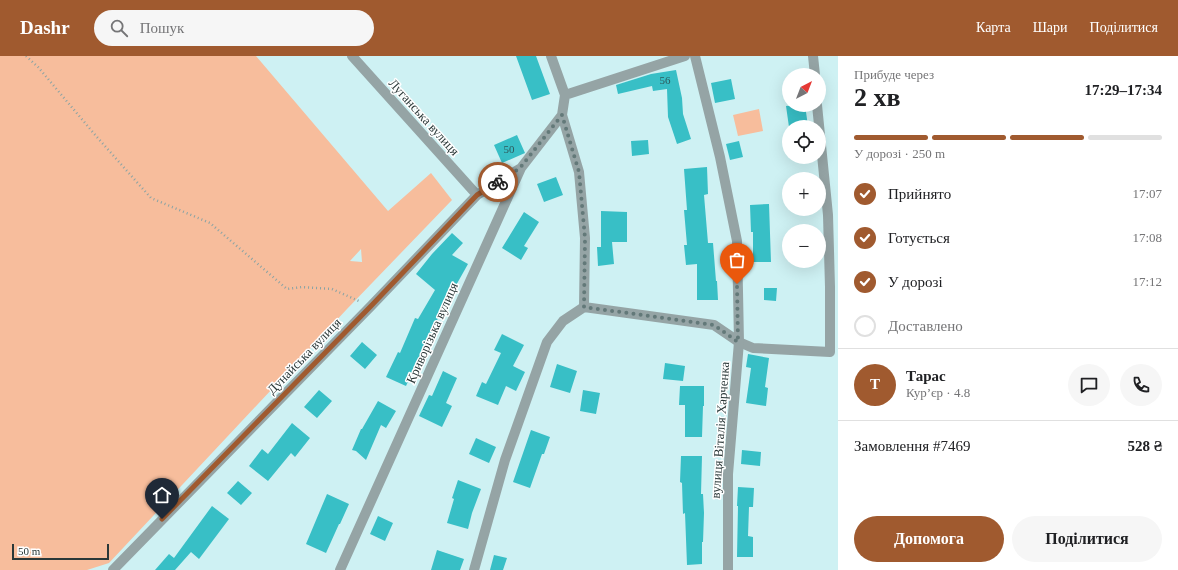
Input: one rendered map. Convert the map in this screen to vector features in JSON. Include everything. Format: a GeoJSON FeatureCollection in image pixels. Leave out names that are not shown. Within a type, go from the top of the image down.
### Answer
{"type":"FeatureCollection","features":[{"type":"Feature","properties":{"kind":"street","name":"Луганська вулиця"},"geometry":{"type":"LineString","coordinates":[[352,56],[477,195]]}},
{"type":"Feature","properties":{"kind":"street"},"geometry":{"type":"LineString","coordinates":[[551,56],[565,95],[562,115],[579,172],[585,238],[584,307]]}},
{"type":"Feature","properties":{"kind":"street"},"geometry":{"type":"LineString","coordinates":[[565,95],[685,56]]}},
{"type":"Feature","properties":{"kind":"street","name":"вулиця Віталія Харченка"},"geometry":{"type":"LineString","coordinates":[[695,56],[720,157],[737,241],[738,342],[728,474],[728,570]]}},
{"type":"Feature","properties":{"kind":"street"},"geometry":{"type":"LineString","coordinates":[[813,56],[814,68]]}},
{"type":"Feature","properties":{"kind":"street"},"geometry":{"type":"LineString","coordinates":[[474,570],[506,460],[547,342],[563,321],[584,307],[714,325],[738,342],[752,348],[830,352],[828,215],[818,112]]}},
{"type":"Feature","properties":{"kind":"street","name":"Криворізька вулиця"},"geometry":{"type":"LineString","coordinates":[[340,570],[520,168],[562,115]]}},
{"type":"Feature","properties":{"kind":"street","name":"Дунайська вулиця"},"geometry":{"type":"LineString","coordinates":[[117,568],[477,195],[520,168]]}},
{"type":"Feature","properties":{"kind":"path"},"geometry":{"type":"LineString","coordinates":[[26,56],[38,67],[151,198],[210,223],[288,289],[302,287],[332,289],[371,306]]}},
{"type":"Feature","properties":{"kind":"shaded area"},"geometry":{"type":"Polygon","coordinates":[[[0,56],[256,56],[388,211],[431,173],[452,200],[347,309],[109,563],[87,570],[0,570],[0,56]],[[361,249],[350,261],[362,262],[361,249]]]}},
{"type":"Feature","properties":{"kind":"shaded area"},"geometry":{"type":"Polygon","coordinates":[[[759,109],[763,131],[738,136],[733,115],[759,109]]]}},
{"type":"Feature","properties":{"kind":"building"},"geometry":{"type":"Polygon","coordinates":[[[516,56],[536,56],[550,94],[532,100],[516,56]]]}},
{"type":"Feature","properties":{"kind":"building"},"geometry":{"type":"Polygon","coordinates":[[[676,70],[682,98],[683,114],[691,139],[677,144],[668,117],[667,89],[653,91],[652,86],[618,94],[616,85],[651,74],[676,70]]]}},
{"type":"Feature","properties":{"kind":"building"},"geometry":{"type":"Polygon","coordinates":[[[731,79],[735,99],[715,103],[711,83],[731,79]]]}},
{"type":"Feature","properties":{"kind":"building"},"geometry":{"type":"Polygon","coordinates":[[[787,112],[806,112],[807,120],[788,120],[787,112]]]}},
{"type":"Feature","properties":{"kind":"building"},"geometry":{"type":"Polygon","coordinates":[[[517,135],[525,153],[502,163],[494,145],[517,135]]]}},
{"type":"Feature","properties":{"kind":"building"},"geometry":{"type":"Polygon","coordinates":[[[648,140],[649,154],[632,156],[631,141],[648,140]]]}},
{"type":"Feature","properties":{"kind":"building"},"geometry":{"type":"Polygon","coordinates":[[[739,141],[743,157],[730,160],[726,144],[739,141]]]}},
{"type":"Feature","properties":{"kind":"building"},"geometry":{"type":"Polygon","coordinates":[[[707,167],[708,194],[704,195],[708,243],[713,243],[718,300],[697,300],[697,264],[686,265],[684,245],[687,245],[684,210],[687,210],[684,169],[707,167]]]}},
{"type":"Feature","properties":{"kind":"building"},"geometry":{"type":"Polygon","coordinates":[[[556,177],[563,195],[544,202],[537,184],[556,177]]]}},
{"type":"Feature","properties":{"kind":"building"},"geometry":{"type":"Polygon","coordinates":[[[769,204],[771,262],[753,262],[753,232],[751,232],[750,205],[769,204]]]}},
{"type":"Feature","properties":{"kind":"building"},"geometry":{"type":"Polygon","coordinates":[[[601,211],[627,212],[627,242],[612,242],[614,264],[598,266],[597,247],[601,247],[601,211]]]}},
{"type":"Feature","properties":{"kind":"building"},"geometry":{"type":"Polygon","coordinates":[[[524,212],[539,222],[524,246],[528,248],[521,260],[502,248],[524,212]]]}},
{"type":"Feature","properties":{"kind":"building"},"geometry":{"type":"Polygon","coordinates":[[[452,233],[463,243],[452,255],[468,264],[450,296],[454,298],[444,316],[440,314],[406,386],[386,377],[398,352],[400,353],[415,318],[418,319],[435,290],[416,274],[452,233]]]}},
{"type":"Feature","properties":{"kind":"building"},"geometry":{"type":"Polygon","coordinates":[[[764,288],[777,288],[776,301],[764,300],[764,288]]]}},
{"type":"Feature","properties":{"kind":"building"},"geometry":{"type":"Polygon","coordinates":[[[502,334],[524,345],[513,366],[525,372],[516,391],[506,386],[498,405],[476,396],[482,382],[486,384],[501,353],[494,350],[502,334]]]}},
{"type":"Feature","properties":{"kind":"building"},"geometry":{"type":"Polygon","coordinates":[[[362,342],[377,355],[365,369],[350,356],[362,342]]]}},
{"type":"Feature","properties":{"kind":"building"},"geometry":{"type":"Polygon","coordinates":[[[748,354],[769,358],[765,387],[768,388],[766,406],[746,403],[751,368],[746,367],[748,354]]]}},
{"type":"Feature","properties":{"kind":"building"},"geometry":{"type":"Polygon","coordinates":[[[665,363],[685,366],[683,381],[663,379],[665,363]]]}},
{"type":"Feature","properties":{"kind":"building"},"geometry":{"type":"Polygon","coordinates":[[[557,364],[577,371],[570,393],[550,387],[557,364]]]}},
{"type":"Feature","properties":{"kind":"building"},"geometry":{"type":"Polygon","coordinates":[[[443,371],[457,378],[446,403],[452,406],[442,427],[419,416],[429,395],[432,396],[443,371]]]}},
{"type":"Feature","properties":{"kind":"building"},"geometry":{"type":"Polygon","coordinates":[[[680,386],[704,386],[702,437],[685,437],[685,405],[679,405],[680,386]]]}},
{"type":"Feature","properties":{"kind":"building"},"geometry":{"type":"Polygon","coordinates":[[[319,390],[332,401],[317,418],[304,407],[319,390]]]}},
{"type":"Feature","properties":{"kind":"building"},"geometry":{"type":"Polygon","coordinates":[[[583,390],[600,393],[596,414],[580,411],[583,390]]]}},
{"type":"Feature","properties":{"kind":"building"},"geometry":{"type":"Polygon","coordinates":[[[378,401],[396,411],[386,428],[381,425],[366,460],[356,451],[352,450],[361,429],[378,401]]]}},
{"type":"Feature","properties":{"kind":"building"},"geometry":{"type":"Polygon","coordinates":[[[292,423],[310,438],[295,457],[291,453],[268,481],[249,466],[262,449],[268,454],[292,423]]]}},
{"type":"Feature","properties":{"kind":"building"},"geometry":{"type":"Polygon","coordinates":[[[531,430],[550,437],[544,454],[542,454],[530,488],[513,482],[531,430]]]}},
{"type":"Feature","properties":{"kind":"building"},"geometry":{"type":"Polygon","coordinates":[[[476,438],[496,447],[489,463],[469,454],[476,438]]]}},
{"type":"Feature","properties":{"kind":"building"},"geometry":{"type":"Polygon","coordinates":[[[742,450],[761,452],[760,466],[741,464],[742,450]]]}},
{"type":"Feature","properties":{"kind":"building"},"geometry":{"type":"Polygon","coordinates":[[[681,456],[702,456],[701,494],[703,494],[704,513],[702,564],[687,565],[685,513],[683,514],[682,483],[680,482],[681,456]]]}},
{"type":"Feature","properties":{"kind":"building"},"geometry":{"type":"Polygon","coordinates":[[[458,480],[481,489],[468,529],[447,523],[454,499],[452,498],[458,480]]]}},
{"type":"Feature","properties":{"kind":"building"},"geometry":{"type":"Polygon","coordinates":[[[238,481],[252,493],[241,505],[227,493],[238,481]]]}},
{"type":"Feature","properties":{"kind":"building"},"geometry":{"type":"Polygon","coordinates":[[[738,487],[754,488],[753,507],[749,507],[748,536],[753,537],[753,557],[737,557],[738,487]]]}},
{"type":"Feature","properties":{"kind":"building"},"geometry":{"type":"Polygon","coordinates":[[[327,494],[349,504],[326,553],[306,544],[327,494]]]}},
{"type":"Feature","properties":{"kind":"building"},"geometry":{"type":"Polygon","coordinates":[[[212,506],[229,519],[199,559],[191,552],[175,570],[155,570],[169,554],[174,558],[212,506]]]}},
{"type":"Feature","properties":{"kind":"building"},"geometry":{"type":"Polygon","coordinates":[[[378,516],[393,523],[385,541],[370,534],[378,516]]]}},
{"type":"Feature","properties":{"kind":"building"},"geometry":{"type":"Polygon","coordinates":[[[437,550],[464,559],[460,570],[431,570],[437,550]]]}},
{"type":"Feature","properties":{"kind":"building"},"geometry":{"type":"Polygon","coordinates":[[[494,555],[507,558],[503,570],[490,570],[494,555]]]}},
{"type":"Feature","properties":{"kind":"way so far"},"geometry":{"type":"LineString","coordinates":[[498,182],[520,168],[562,115],[579,172],[585,238],[584,307],[714,325],[738,342],[737,284]]}},
{"type":"Feature","properties":{"kind":"route"},"geometry":{"type":"LineString","coordinates":[[162,519],[371,306],[477,195],[498,182]]}}]}
